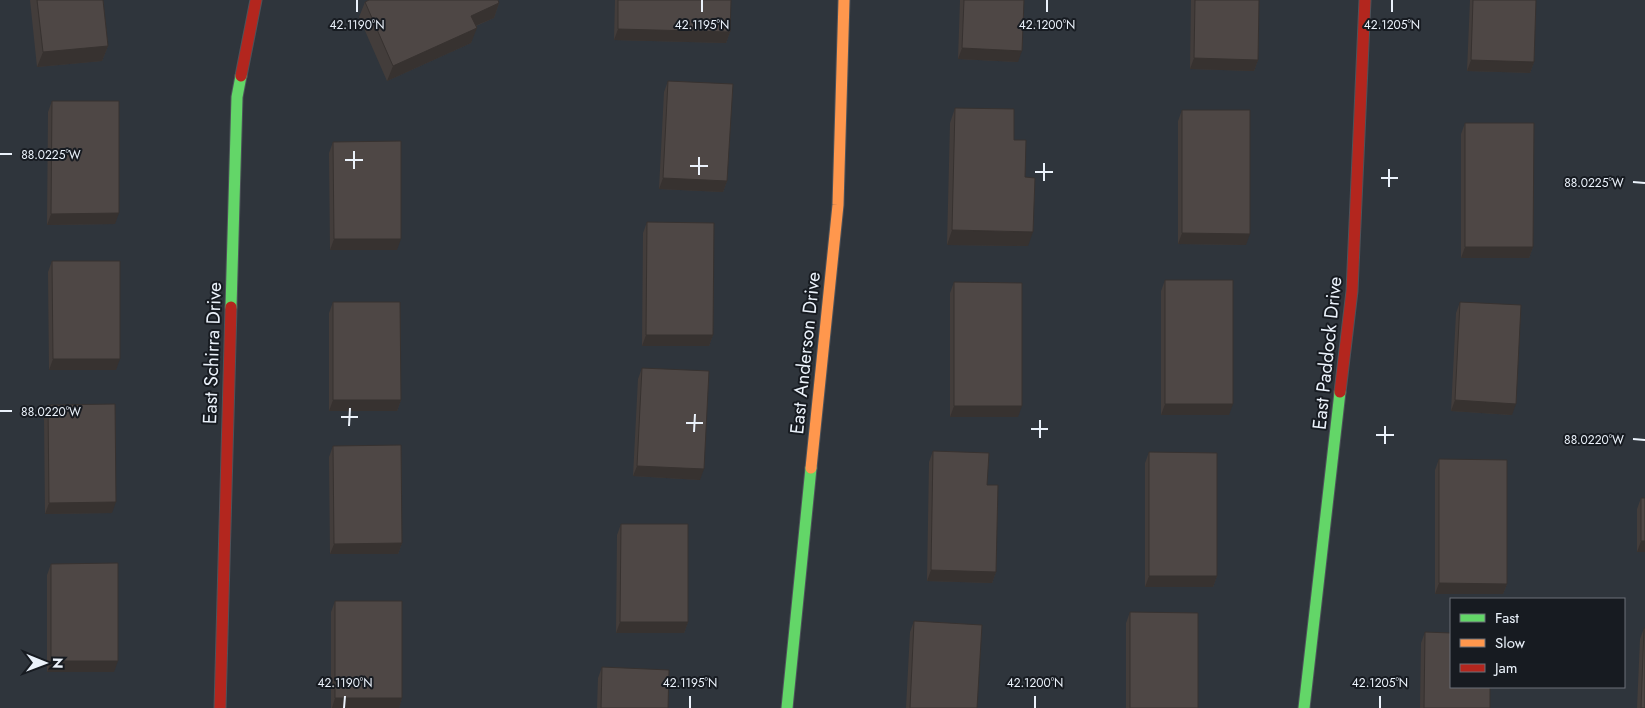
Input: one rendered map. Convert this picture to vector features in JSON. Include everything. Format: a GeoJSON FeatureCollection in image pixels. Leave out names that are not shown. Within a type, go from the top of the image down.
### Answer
{"type":"FeatureCollection","features":[{"type":"Feature","properties":{"kind":"street","name":"East Schirra Drive"},"geometry":{"type":"LineString","coordinates":[[220,708],[237,98],[256,0]]}},
{"type":"Feature","properties":{"kind":"street","name":"East Anderson Drive"},"geometry":{"type":"LineString","coordinates":[[787,708],[838,205],[844,0]]}},
{"type":"Feature","properties":{"kind":"street","name":"East Paddock Drive"},"geometry":{"type":"LineString","coordinates":[[1304,708],[1352,291],[1365,0]]}},
{"type":"Feature","properties":{"kind":"building"},"geometry":{"type":"Polygon","coordinates":[[[37,0],[103,0],[108,46],[43,52],[37,0]]]}},
{"type":"Feature","properties":{"kind":"building"},"geometry":{"type":"Polygon","coordinates":[[[369,0],[498,0],[499,3],[471,16],[477,28],[393,66],[365,2],[369,0]]]}},
{"type":"Feature","properties":{"kind":"building"},"geometry":{"type":"Polygon","coordinates":[[[618,0],[731,0],[730,32],[618,29],[618,0]]]}},
{"type":"Feature","properties":{"kind":"building"},"geometry":{"type":"Polygon","coordinates":[[[964,0],[1024,0],[1022,51],[962,48],[964,0]]]}},
{"type":"Feature","properties":{"kind":"building"},"geometry":{"type":"Polygon","coordinates":[[[1195,0],[1259,0],[1258,60],[1194,58],[1195,0]]]}},
{"type":"Feature","properties":{"kind":"building"},"geometry":{"type":"Polygon","coordinates":[[[1473,0],[1536,0],[1534,62],[1471,60],[1473,0]]]}},
{"type":"Feature","properties":{"kind":"building"},"geometry":{"type":"Polygon","coordinates":[[[668,81],[733,84],[727,181],[663,178],[668,81]]]}},
{"type":"Feature","properties":{"kind":"building"},"geometry":{"type":"Polygon","coordinates":[[[52,101],[119,101],[119,213],[51,214],[52,101]]]}},
{"type":"Feature","properties":{"kind":"building"},"geometry":{"type":"Polygon","coordinates":[[[955,108],[1014,109],[1014,140],[1026,140],[1025,177],[1035,178],[1033,232],[952,230],[955,108]]]}},
{"type":"Feature","properties":{"kind":"building"},"geometry":{"type":"Polygon","coordinates":[[[1182,110],[1250,110],[1250,234],[1182,233],[1182,110]]]}},
{"type":"Feature","properties":{"kind":"building"},"geometry":{"type":"Polygon","coordinates":[[[1465,123],[1534,123],[1533,247],[1465,247],[1465,123]]]}},
{"type":"Feature","properties":{"kind":"building"},"geometry":{"type":"Polygon","coordinates":[[[401,141],[401,239],[334,239],[333,142],[401,141]]]}},
{"type":"Feature","properties":{"kind":"building"},"geometry":{"type":"Polygon","coordinates":[[[647,222],[714,223],[713,335],[646,335],[647,222]]]}},
{"type":"Feature","properties":{"kind":"building"},"geometry":{"type":"Polygon","coordinates":[[[52,261],[120,261],[120,359],[53,359],[52,261]]]}},
{"type":"Feature","properties":{"kind":"building"},"geometry":{"type":"Polygon","coordinates":[[[1165,280],[1233,280],[1233,404],[1165,404],[1165,280]]]}},
{"type":"Feature","properties":{"kind":"building"},"geometry":{"type":"Polygon","coordinates":[[[954,282],[1022,283],[1022,406],[954,406],[954,282]]]}},
{"type":"Feature","properties":{"kind":"building"},"geometry":{"type":"Polygon","coordinates":[[[333,302],[400,302],[401,400],[333,400],[333,302]]]}},
{"type":"Feature","properties":{"kind":"building"},"geometry":{"type":"Polygon","coordinates":[[[1460,302],[1521,305],[1516,404],[1455,400],[1460,302]]]}},
{"type":"Feature","properties":{"kind":"building"},"geometry":{"type":"Polygon","coordinates":[[[642,368],[709,371],[704,469],[637,466],[642,368]]]}},
{"type":"Feature","properties":{"kind":"building"},"geometry":{"type":"Polygon","coordinates":[[[115,404],[116,502],[49,503],[48,405],[115,404]]]}},
{"type":"Feature","properties":{"kind":"building"},"geometry":{"type":"Polygon","coordinates":[[[401,445],[402,543],[334,544],[333,446],[401,445]]]}},
{"type":"Feature","properties":{"kind":"building"},"geometry":{"type":"Polygon","coordinates":[[[933,451],[989,453],[987,485],[998,485],[996,572],[931,570],[933,451]]]}},
{"type":"Feature","properties":{"kind":"building"},"geometry":{"type":"Polygon","coordinates":[[[1149,452],[1217,453],[1217,576],[1149,576],[1149,452]]]}},
{"type":"Feature","properties":{"kind":"building"},"geometry":{"type":"Polygon","coordinates":[[[1439,459],[1507,460],[1507,584],[1439,583],[1439,459]]]}},
{"type":"Feature","properties":{"kind":"building"},"geometry":{"type":"Polygon","coordinates":[[[1641,498],[1645,498],[1645,541],[1641,541],[1641,498]]]}},
{"type":"Feature","properties":{"kind":"building"},"geometry":{"type":"Polygon","coordinates":[[[621,524],[688,524],[688,622],[620,622],[621,524]]]}},
{"type":"Feature","properties":{"kind":"building"},"geometry":{"type":"Polygon","coordinates":[[[118,563],[118,661],[51,661],[51,564],[118,563]]]}},
{"type":"Feature","properties":{"kind":"building"},"geometry":{"type":"Polygon","coordinates":[[[335,601],[402,601],[402,698],[335,698],[335,601]]]}},
{"type":"Feature","properties":{"kind":"building"},"geometry":{"type":"Polygon","coordinates":[[[1130,612],[1198,613],[1198,708],[1130,708],[1130,612]]]}},
{"type":"Feature","properties":{"kind":"building"},"geometry":{"type":"Polygon","coordinates":[[[914,621],[982,625],[977,708],[910,708],[914,621]]]}},
{"type":"Feature","properties":{"kind":"building"},"geometry":{"type":"Polygon","coordinates":[[[1644,628],[1645,708],[1641,708],[1644,628]]]}},
{"type":"Feature","properties":{"kind":"building"},"geometry":{"type":"Polygon","coordinates":[[[1425,632],[1450,633],[1450,688],[1490,688],[1490,708],[1424,708],[1425,632]]]}},
{"type":"Feature","properties":{"kind":"building"},"geometry":{"type":"Polygon","coordinates":[[[602,667],[669,670],[668,708],[601,708],[602,667]]]}},
{"type":"Feature","properties":{"kind":"traffic: fast"},"geometry":{"type":"LineString","coordinates":[[231,307],[237,97],[241,76]]}},
{"type":"Feature","properties":{"kind":"traffic: fast"},"geometry":{"type":"LineString","coordinates":[[1304,708],[1340,392]]}},
{"type":"Feature","properties":{"kind":"traffic: fast"},"geometry":{"type":"LineString","coordinates":[[787,708],[811,468]]}},
{"type":"Feature","properties":{"kind":"traffic: slow"},"geometry":{"type":"LineString","coordinates":[[811,468],[838,205],[844,0]]}},
{"type":"Feature","properties":{"kind":"traffic: jam"},"geometry":{"type":"LineString","coordinates":[[241,76],[256,0]]}},
{"type":"Feature","properties":{"kind":"traffic: jam"},"geometry":{"type":"LineString","coordinates":[[1340,392],[1352,291],[1365,0]]}},
{"type":"Feature","properties":{"kind":"traffic: jam"},"geometry":{"type":"LineString","coordinates":[[220,708],[231,307]]}}]}
